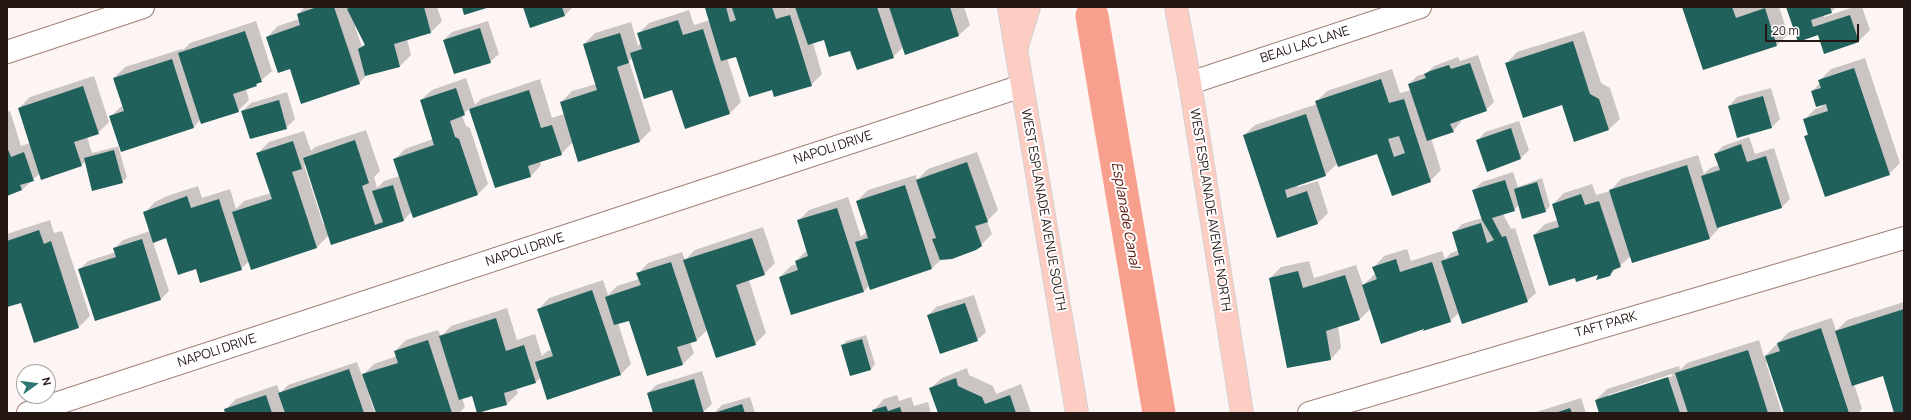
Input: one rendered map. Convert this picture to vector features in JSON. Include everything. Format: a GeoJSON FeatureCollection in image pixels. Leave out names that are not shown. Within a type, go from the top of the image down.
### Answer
{"type":"FeatureCollection","features":[{"type":"Feature","properties":{"kind":"main road","name":"WEST ESPLANADE AVENUE SOUTH"},"geometry":{"type":"LineString","coordinates":[[1009,7],[1077,413]]}},
{"type":"Feature","properties":{"kind":"main road"},"geometry":{"type":"LineString","coordinates":[[1016,49],[1029,7]]}},
{"type":"Feature","properties":{"kind":"main road"},"geometry":{"type":"LineString","coordinates":[[1164,7],[1179,29]]}},
{"type":"Feature","properties":{"kind":"main road","name":"WEST ESPLANADE AVENUE NORTH"},"geometry":{"type":"LineString","coordinates":[[1176,7],[1190,83],[1242,413]]}},
{"type":"Feature","properties":{"kind":"street"},"geometry":{"type":"LineString","coordinates":[[7,52],[143,7]]}},
{"type":"Feature","properties":{"kind":"street","name":"BEAU LAC LANE"},"geometry":{"type":"LineString","coordinates":[[1190,83],[1420,7]]}},
{"type":"Feature","properties":{"kind":"street","name":"NAPOLI DRIVE"},"geometry":{"type":"LineString","coordinates":[[28,413],[1022,86]]}},
{"type":"Feature","properties":{"kind":"street","name":"TAFT PARK"},"geometry":{"type":"LineString","coordinates":[[1309,413],[1904,238]]}},
{"type":"Feature","properties":{"kind":"building"},"geometry":{"type":"Polygon","coordinates":[[[317,7],[334,7],[360,84],[301,104],[290,69],[278,73],[266,37],[300,25],[297,14],[317,7]]]}},
{"type":"Feature","properties":{"kind":"building"},"geometry":{"type":"Polygon","coordinates":[[[351,7],[424,7],[431,33],[394,44],[400,67],[365,76],[358,49],[365,45],[347,9],[351,7]]]}},
{"type":"Feature","properties":{"kind":"building"},"geometry":{"type":"Polygon","coordinates":[[[462,7],[490,7],[464,15],[462,7]]]}},
{"type":"Feature","properties":{"kind":"building"},"geometry":{"type":"Polygon","coordinates":[[[523,7],[562,7],[565,16],[530,28],[523,7]]]}},
{"type":"Feature","properties":{"kind":"building"},"geometry":{"type":"Polygon","coordinates":[[[726,7],[730,22],[736,20],[732,8],[736,7],[772,7],[776,19],[790,15],[812,86],[774,97],[772,90],[749,97],[736,57],[721,61],[705,8],[726,7]]]}},
{"type":"Feature","properties":{"kind":"building"},"geometry":{"type":"Polygon","coordinates":[[[795,7],[877,7],[894,58],[857,70],[850,51],[829,57],[824,40],[808,45],[795,7]]]}},
{"type":"Feature","properties":{"kind":"building"},"geometry":{"type":"Polygon","coordinates":[[[889,7],[950,7],[959,36],[905,55],[889,7]]]}},
{"type":"Feature","properties":{"kind":"building"},"geometry":{"type":"Polygon","coordinates":[[[1682,7],[1732,7],[1736,18],[1765,8],[1777,46],[1703,70],[1682,7]]]}},
{"type":"Feature","properties":{"kind":"building"},"geometry":{"type":"Polygon","coordinates":[[[1786,7],[1830,7],[1832,13],[1811,20],[1813,27],[1850,15],[1859,42],[1824,54],[1818,35],[1798,42],[1786,7]]]}},
{"type":"Feature","properties":{"kind":"building"},"geometry":{"type":"Polygon","coordinates":[[[678,20],[683,35],[703,29],[730,114],[685,129],[672,90],[644,99],[630,53],[642,49],[637,33],[678,20]]]}},
{"type":"Feature","properties":{"kind":"building"},"geometry":{"type":"Polygon","coordinates":[[[480,28],[491,63],[454,74],[443,40],[480,28]]]}},
{"type":"Feature","properties":{"kind":"building"},"geometry":{"type":"Polygon","coordinates":[[[245,31],[262,82],[256,84],[257,86],[233,94],[239,112],[201,124],[178,53],[245,31]]]}},
{"type":"Feature","properties":{"kind":"building"},"geometry":{"type":"Polygon","coordinates":[[[620,33],[629,63],[617,67],[640,142],[578,162],[560,102],[597,90],[583,44],[620,33]]]}},
{"type":"Feature","properties":{"kind":"building"},"geometry":{"type":"Polygon","coordinates":[[[1573,41],[1590,94],[1599,99],[1609,130],[1574,142],[1562,105],[1523,118],[1505,63],[1573,41]]]}},
{"type":"Feature","properties":{"kind":"building"},"geometry":{"type":"Polygon","coordinates":[[[172,59],[194,128],[121,152],[109,116],[124,111],[113,78],[172,59]]]}},
{"type":"Feature","properties":{"kind":"building"},"geometry":{"type":"Polygon","coordinates":[[[1470,63],[1487,111],[1450,124],[1454,132],[1427,141],[1408,84],[1426,78],[1424,74],[1430,71],[1449,65],[1451,69],[1470,63]]]}},
{"type":"Feature","properties":{"kind":"building"},"geometry":{"type":"Polygon","coordinates":[[[1854,68],[1890,175],[1825,197],[1804,136],[1808,135],[1803,119],[1828,111],[1826,104],[1816,107],[1811,91],[1821,88],[1818,80],[1854,68]]]}},
{"type":"Feature","properties":{"kind":"building"},"geometry":{"type":"Polygon","coordinates":[[[1381,79],[1389,103],[1404,99],[1431,182],[1392,196],[1377,154],[1338,167],[1315,101],[1381,79]],[[1399,136],[1388,139],[1394,157],[1405,153],[1399,136]]]}},
{"type":"Feature","properties":{"kind":"building"},"geometry":{"type":"Polygon","coordinates":[[[83,86],[99,134],[74,142],[82,166],[41,180],[18,108],[83,86]]]}},
{"type":"Feature","properties":{"kind":"building"},"geometry":{"type":"Polygon","coordinates":[[[456,88],[465,115],[450,121],[455,137],[459,139],[478,195],[413,218],[393,159],[434,145],[420,100],[456,88]]]}},
{"type":"Feature","properties":{"kind":"building"},"geometry":{"type":"Polygon","coordinates":[[[529,90],[541,128],[552,125],[562,155],[528,166],[531,177],[495,188],[469,109],[529,90]]]}},
{"type":"Feature","properties":{"kind":"building"},"geometry":{"type":"Polygon","coordinates":[[[1763,96],[1772,128],[1737,138],[1728,106],[1763,96]]]}},
{"type":"Feature","properties":{"kind":"building"},"geometry":{"type":"Polygon","coordinates":[[[279,100],[287,129],[250,139],[241,111],[279,100]]]}},
{"type":"Feature","properties":{"kind":"building"},"geometry":{"type":"Polygon","coordinates":[[[1306,114],[1326,176],[1285,190],[1287,198],[1307,191],[1318,224],[1277,238],[1243,135],[1306,114]]]}},
{"type":"Feature","properties":{"kind":"building"},"geometry":{"type":"Polygon","coordinates":[[[1511,128],[1521,159],[1487,172],[1476,140],[1511,128]]]}},
{"type":"Feature","properties":{"kind":"building"},"geometry":{"type":"Polygon","coordinates":[[[355,140],[369,183],[362,186],[375,225],[383,222],[372,191],[393,185],[404,221],[331,245],[303,158],[355,140]]]}},
{"type":"Feature","properties":{"kind":"building"},"geometry":{"type":"Polygon","coordinates":[[[293,141],[302,169],[292,172],[317,248],[251,270],[232,212],[272,199],[256,153],[293,141]]]}},
{"type":"Feature","properties":{"kind":"building"},"geometry":{"type":"Polygon","coordinates":[[[1741,144],[1747,162],[1766,156],[1782,208],[1717,228],[1701,176],[1720,170],[1714,154],[1741,144]]]}},
{"type":"Feature","properties":{"kind":"building"},"geometry":{"type":"Polygon","coordinates":[[[7,147],[11,157],[24,152],[34,181],[20,185],[22,190],[7,196],[7,147]]]}},
{"type":"Feature","properties":{"kind":"building"},"geometry":{"type":"Polygon","coordinates":[[[114,150],[123,183],[92,191],[84,158],[114,150]]]}},
{"type":"Feature","properties":{"kind":"building"},"geometry":{"type":"Polygon","coordinates":[[[967,162],[988,222],[975,226],[982,246],[976,250],[952,259],[940,260],[932,239],[936,238],[916,180],[967,162]]]}},
{"type":"Feature","properties":{"kind":"building"},"geometry":{"type":"Polygon","coordinates":[[[1687,165],[1710,239],[1632,263],[1609,190],[1687,165]]]}},
{"type":"Feature","properties":{"kind":"building"},"geometry":{"type":"Polygon","coordinates":[[[1505,180],[1515,211],[1492,218],[1502,237],[1506,236],[1528,302],[1462,324],[1441,261],[1459,255],[1452,232],[1481,223],[1487,243],[1494,240],[1482,220],[1472,190],[1505,180]]]}},
{"type":"Feature","properties":{"kind":"building"},"geometry":{"type":"Polygon","coordinates":[[[1537,182],[1546,212],[1522,219],[1514,189],[1537,182]]]}},
{"type":"Feature","properties":{"kind":"building"},"geometry":{"type":"Polygon","coordinates":[[[905,185],[932,269],[870,290],[855,242],[868,238],[856,201],[905,185]]]}},
{"type":"Feature","properties":{"kind":"building"},"geometry":{"type":"Polygon","coordinates":[[[1581,194],[1585,205],[1599,201],[1621,267],[1613,270],[1610,276],[1596,280],[1598,275],[1576,282],[1575,278],[1549,286],[1533,235],[1559,227],[1552,204],[1581,194]]]}},
{"type":"Feature","properties":{"kind":"building"},"geometry":{"type":"Polygon","coordinates":[[[187,196],[191,208],[219,199],[242,270],[200,283],[196,269],[178,275],[166,238],[153,243],[143,212],[187,196]]]}},
{"type":"Feature","properties":{"kind":"building"},"geometry":{"type":"Polygon","coordinates":[[[837,208],[864,292],[791,315],[779,277],[798,270],[795,261],[808,256],[797,220],[837,208]]]}},
{"type":"Feature","properties":{"kind":"building"},"geometry":{"type":"Polygon","coordinates":[[[39,230],[44,244],[51,241],[79,328],[34,343],[21,303],[7,307],[7,241],[39,230]]]}},
{"type":"Feature","properties":{"kind":"building"},"geometry":{"type":"Polygon","coordinates":[[[752,238],[765,275],[736,285],[756,345],[716,358],[683,260],[752,238]]]}},
{"type":"Feature","properties":{"kind":"building"},"geometry":{"type":"Polygon","coordinates":[[[142,239],[161,300],[95,321],[78,269],[116,257],[113,248],[142,239]]]}},
{"type":"Feature","properties":{"kind":"building"},"geometry":{"type":"Polygon","coordinates":[[[1396,259],[1400,272],[1432,262],[1451,322],[1423,331],[1424,329],[1381,344],[1362,285],[1377,279],[1372,267],[1396,259]]]}},
{"type":"Feature","properties":{"kind":"building"},"geometry":{"type":"Polygon","coordinates":[[[671,262],[697,341],[677,347],[683,365],[647,376],[629,321],[614,325],[605,297],[641,285],[636,273],[671,262]]]}},
{"type":"Feature","properties":{"kind":"building"},"geometry":{"type":"Polygon","coordinates":[[[1298,271],[1303,288],[1345,275],[1360,320],[1326,331],[1331,360],[1287,368],[1269,278],[1298,271]]]}},
{"type":"Feature","properties":{"kind":"building"},"geometry":{"type":"Polygon","coordinates":[[[592,290],[621,375],[547,400],[535,362],[553,356],[537,309],[592,290]]]}},
{"type":"Feature","properties":{"kind":"building"},"geometry":{"type":"Polygon","coordinates":[[[965,303],[978,341],[940,354],[927,315],[965,303]]]}},
{"type":"Feature","properties":{"kind":"building"},"geometry":{"type":"Polygon","coordinates":[[[1904,309],[1904,413],[1894,413],[1883,376],[1852,386],[1835,331],[1904,309]]]}},
{"type":"Feature","properties":{"kind":"building"},"geometry":{"type":"Polygon","coordinates":[[[496,318],[506,351],[524,345],[536,383],[504,393],[507,405],[477,413],[472,396],[459,400],[439,336],[496,318]]]}},
{"type":"Feature","properties":{"kind":"building"},"geometry":{"type":"Polygon","coordinates":[[[1821,328],[1849,413],[1784,413],[1765,356],[1780,351],[1777,343],[1821,328]]]}},
{"type":"Feature","properties":{"kind":"building"},"geometry":{"type":"Polygon","coordinates":[[[862,339],[871,370],[850,376],[841,345],[862,339]]]}},
{"type":"Feature","properties":{"kind":"building"},"geometry":{"type":"Polygon","coordinates":[[[428,340],[452,413],[376,413],[362,374],[398,363],[394,351],[428,340]]]}},
{"type":"Feature","properties":{"kind":"building"},"geometry":{"type":"Polygon","coordinates":[[[1748,350],[1768,413],[1688,413],[1675,373],[1748,350]]]}},
{"type":"Feature","properties":{"kind":"building"},"geometry":{"type":"Polygon","coordinates":[[[349,369],[364,413],[285,413],[278,393],[349,369]]]}},
{"type":"Feature","properties":{"kind":"building"},"geometry":{"type":"Polygon","coordinates":[[[1668,377],[1680,413],[1599,413],[1595,400],[1668,377]]]}},
{"type":"Feature","properties":{"kind":"building"},"geometry":{"type":"Polygon","coordinates":[[[956,378],[958,386],[982,397],[985,404],[1010,395],[1016,413],[938,413],[929,388],[956,378]]]}},
{"type":"Feature","properties":{"kind":"building"},"geometry":{"type":"Polygon","coordinates":[[[694,379],[704,413],[653,413],[647,393],[694,379]]]}},
{"type":"Feature","properties":{"kind":"building"},"geometry":{"type":"Polygon","coordinates":[[[266,395],[272,413],[225,413],[224,409],[266,395]]]}},
{"type":"Feature","properties":{"kind":"building"},"geometry":{"type":"Polygon","coordinates":[[[742,404],[745,413],[714,413],[742,404]]]}},
{"type":"Feature","properties":{"kind":"building"},"geometry":{"type":"Polygon","coordinates":[[[886,406],[888,411],[900,407],[902,413],[873,413],[872,410],[886,406]]]}},
{"type":"Feature","properties":{"kind":"building"},"geometry":{"type":"Polygon","coordinates":[[[1570,408],[1572,413],[1555,413],[1570,408]]]}},
{"type":"Feature","properties":{"kind":"waterway","name":"Esplanade Canal"},"geometry":{"type":"LineString","coordinates":[[1092,16],[1159,413]]}}]}
